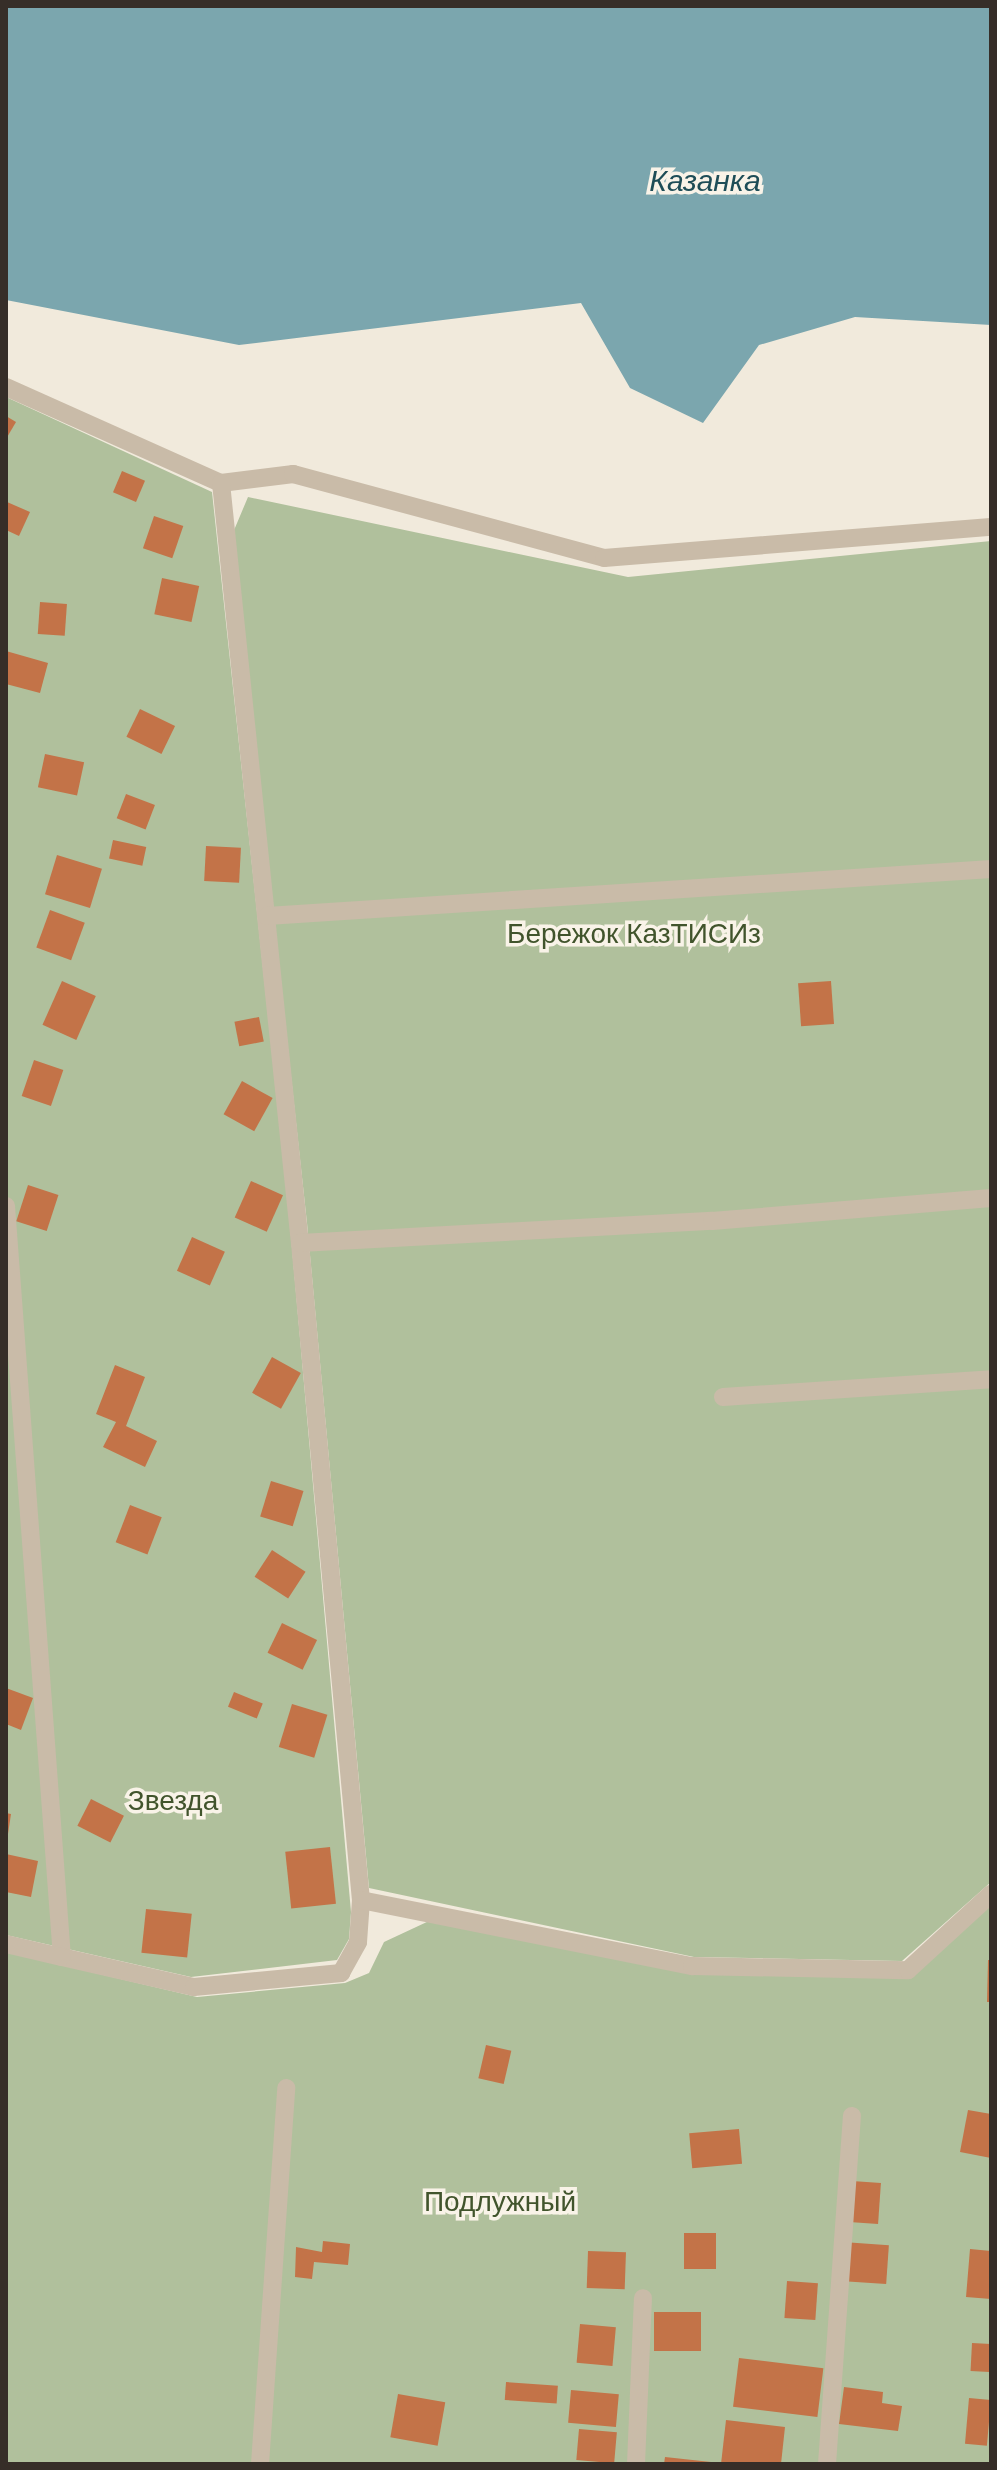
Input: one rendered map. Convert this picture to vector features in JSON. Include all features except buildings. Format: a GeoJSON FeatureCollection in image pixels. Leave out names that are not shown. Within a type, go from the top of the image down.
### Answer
{"type":"FeatureCollection","features":[{"type":"Feature","properties":{"kind":"lane"},"geometry":{"type":"LineString","coordinates":[[6,387],[221,483],[293,474],[604,558],[991,527]]}},
{"type":"Feature","properties":{"kind":"lane"},"geometry":{"type":"LineString","coordinates":[[6,1944],[194,1987],[341,1973],[358,1942],[361,1900],[300,1243],[221,483]]}},
{"type":"Feature","properties":{"kind":"lane"},"geometry":{"type":"LineString","coordinates":[[267,916],[991,869]]}},
{"type":"Feature","properties":{"kind":"lane"},"geometry":{"type":"LineString","coordinates":[[300,1243],[712,1221],[991,1198]]}},
{"type":"Feature","properties":{"kind":"lane"},"geometry":{"type":"LineString","coordinates":[[6,1206],[62,1957]]}},
{"type":"Feature","properties":{"kind":"lane"},"geometry":{"type":"LineString","coordinates":[[723,1397],[991,1379]]}},
{"type":"Feature","properties":{"kind":"lane"},"geometry":{"type":"LineString","coordinates":[[361,1900],[692,1966],[908,1970],[991,1894]]}},
{"type":"Feature","properties":{"kind":"lane"},"geometry":{"type":"LineString","coordinates":[[260,2464],[286,2088]]}},
{"type":"Feature","properties":{"kind":"lane"},"geometry":{"type":"LineString","coordinates":[[827,2464],[852,2116]]}},
{"type":"Feature","properties":{"kind":"lane"},"geometry":{"type":"LineString","coordinates":[[636,2464],[643,2298]]}},
{"type":"Feature","properties":{"kind":"green space","name":"Звезда"},"geometry":{"type":"Polygon","coordinates":[[[6,397],[212,492],[287,1192],[351,1912],[349,1939],[337,1960],[191,1977],[6,1935],[6,397]]]}},
{"type":"Feature","properties":{"kind":"green space","name":"Бережок КазТИСИз"},"geometry":{"type":"Polygon","coordinates":[[[248,497],[628,577],[991,541],[991,1882],[902,1961],[694,1957],[369,1888],[307,1223],[232,535],[248,497]]]}},
{"type":"Feature","properties":{"kind":"green space","name":"Подлужный"},"geometry":{"type":"Polygon","coordinates":[[[991,1905],[991,2464],[6,2464],[6,1952],[197,1997],[345,1983],[369,1973],[384,1942],[429,1921],[691,1972],[910,1977],[991,1905]]]}},
{"type":"Feature","properties":{"kind":"water","name":"Казанка"},"geometry":{"type":"Polygon","coordinates":[[[6,6],[991,6],[991,325],[855,317],[759,345],[703,423],[630,388],[581,303],[239,345],[6,300],[6,6]]]}}]}
